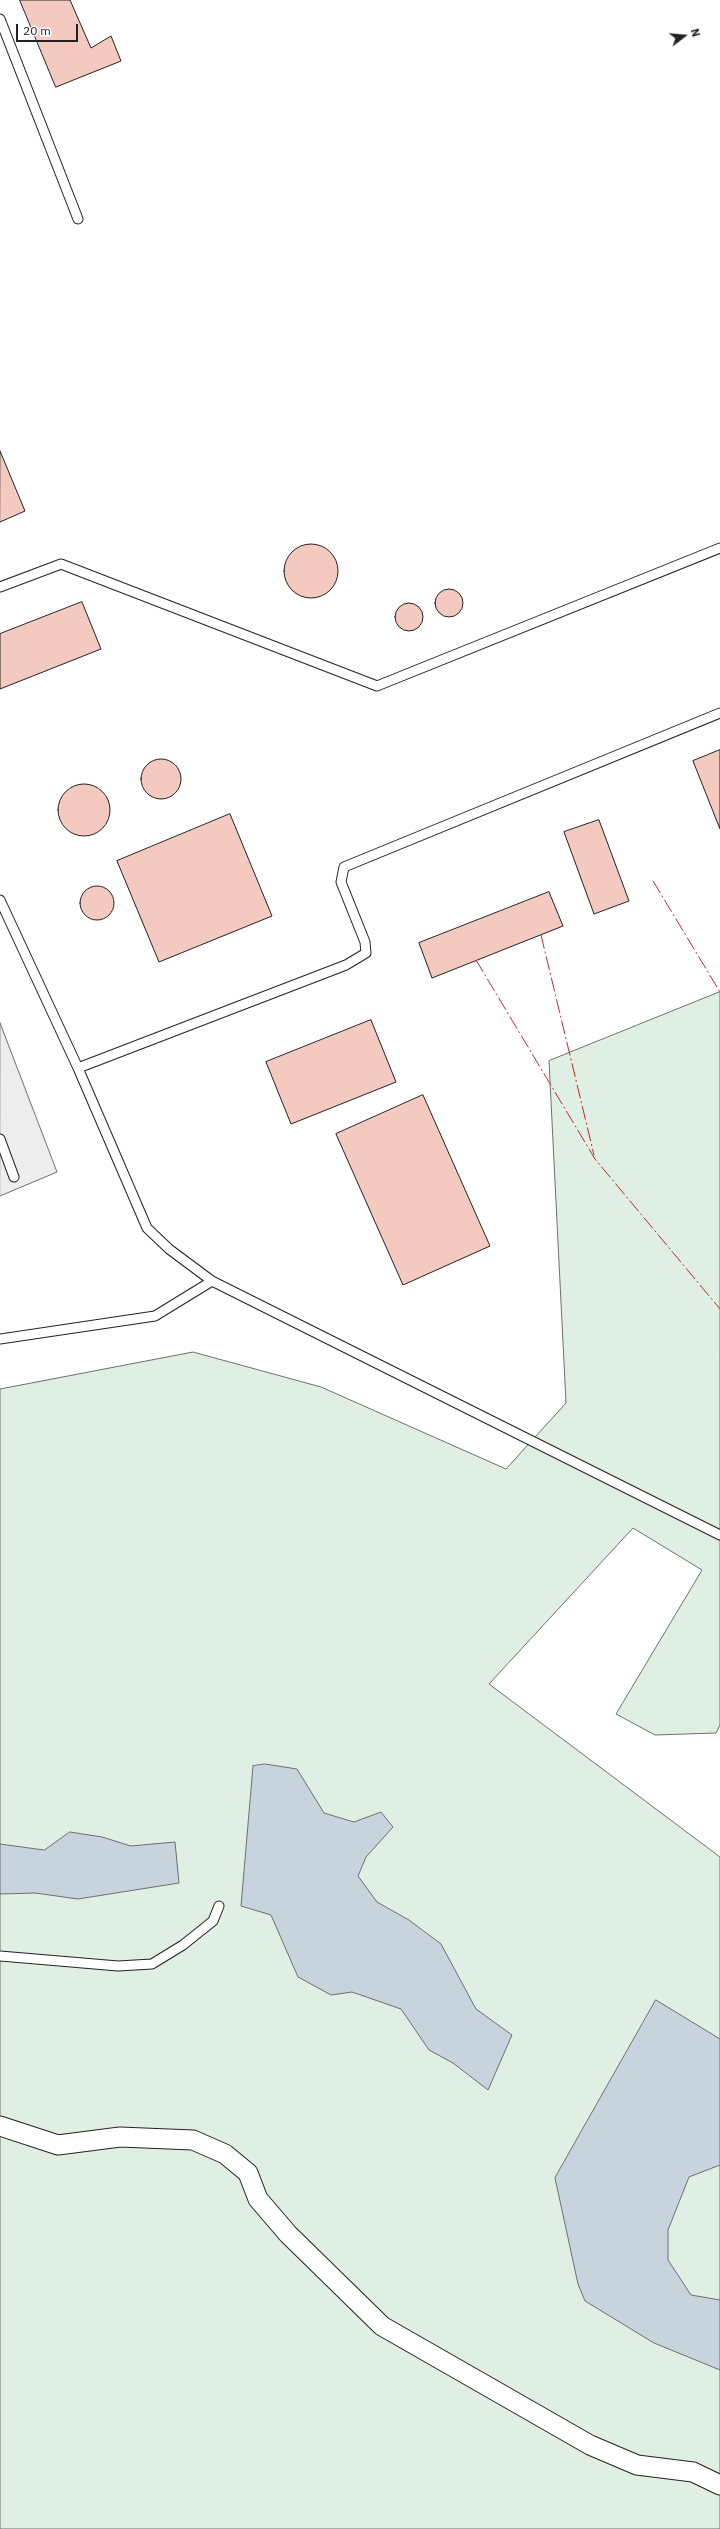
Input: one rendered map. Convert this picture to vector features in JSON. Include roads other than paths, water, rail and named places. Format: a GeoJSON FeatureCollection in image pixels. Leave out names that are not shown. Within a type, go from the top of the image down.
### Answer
{"type":"FeatureCollection","features":[{"type":"Feature","properties":{"kind":"street"},"geometry":{"type":"LineString","coordinates":[[1,2125],[58,2146],[120,2137],[193,2140],[226,2154],[248,2173],[258,2199],[288,2234],[382,2326],[590,2445],[638,2465],[694,2472],[720,2485]]}},
{"type":"Feature","properties":{"kind":"lane"},"geometry":{"type":"LineString","coordinates":[[0,19],[78,219]]}},
{"type":"Feature","properties":{"kind":"lane"},"geometry":{"type":"LineString","coordinates":[[0,587],[62,564],[377,686],[720,548]]}},
{"type":"Feature","properties":{"kind":"lane"},"geometry":{"type":"LineString","coordinates":[[78,1068],[346,965],[366,953],[365,942],[341,882],[344,867],[720,713]]}},
{"type":"Feature","properties":{"kind":"lane"},"geometry":{"type":"LineString","coordinates":[[0,900],[78,1068],[147,1228],[170,1249],[212,1281],[720,1535]]}},
{"type":"Feature","properties":{"kind":"lane"},"geometry":{"type":"LineString","coordinates":[[0,1140],[14,1177]]}},
{"type":"Feature","properties":{"kind":"lane"},"geometry":{"type":"LineString","coordinates":[[0,1340],[155,1316],[212,1281]]}},
{"type":"Feature","properties":{"kind":"lane"},"geometry":{"type":"LineString","coordinates":[[0,1956],[118,1966],[152,1964],[183,1945],[213,1921],[219,1906]]}}]}
